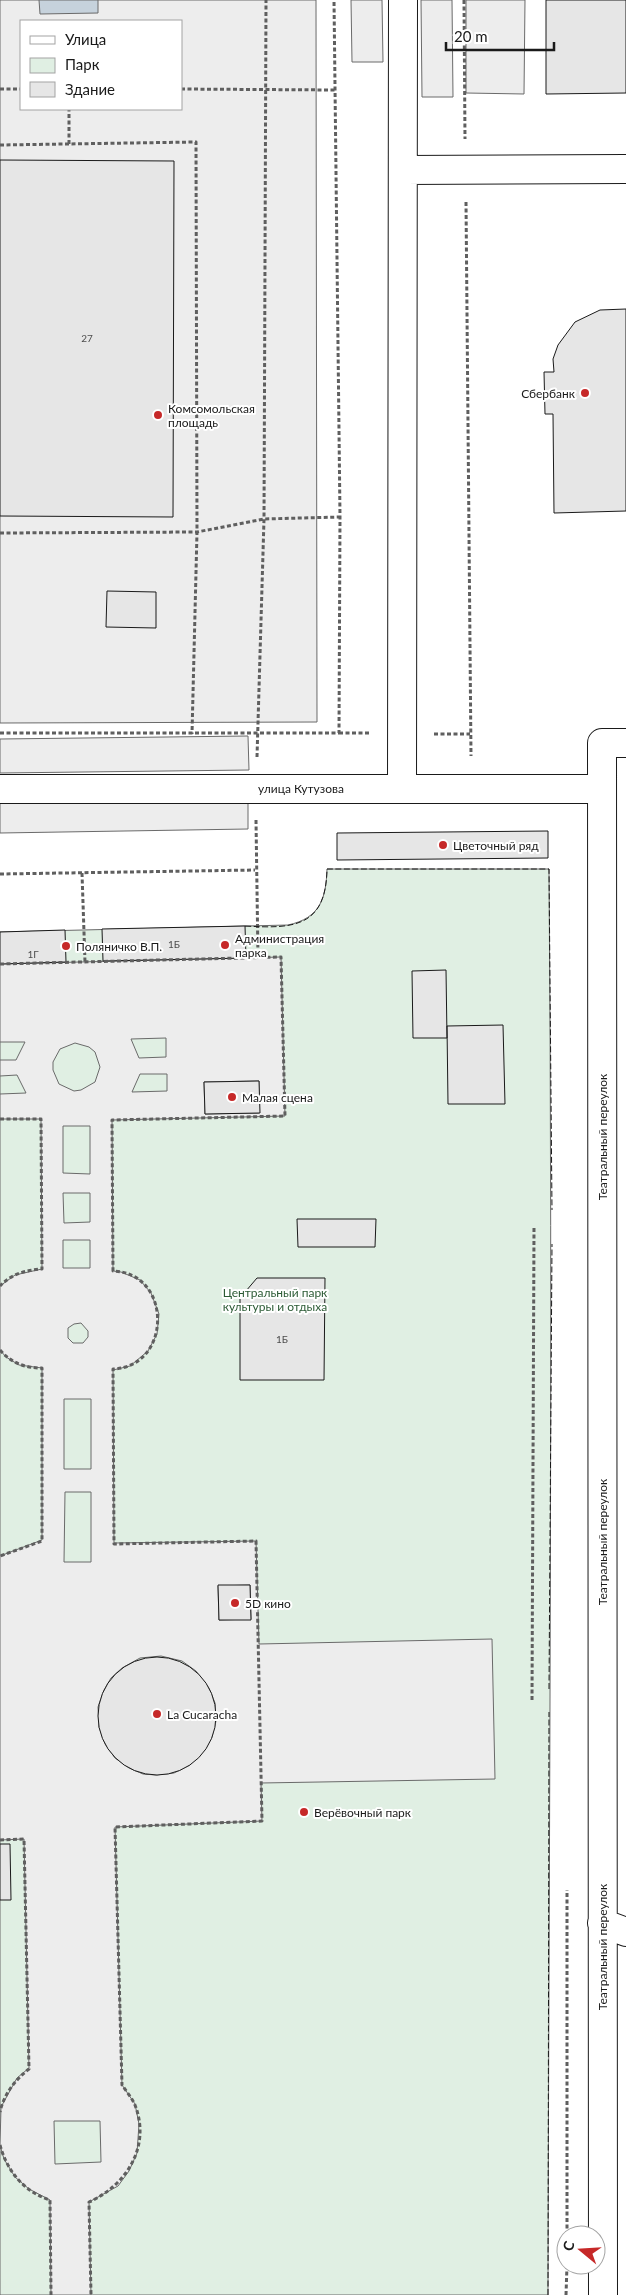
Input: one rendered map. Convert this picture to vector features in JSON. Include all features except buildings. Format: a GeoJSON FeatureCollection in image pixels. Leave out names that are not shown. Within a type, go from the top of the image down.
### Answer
{"type":"FeatureCollection","features":[{"type":"Feature","properties":{"kind":"street"},"geometry":{"type":"LineString","coordinates":[[402,789],[403,0]]}},
{"type":"Feature","properties":{"kind":"street"},"geometry":{"type":"LineString","coordinates":[[402,170],[626,169]]}},
{"type":"Feature","properties":{"kind":"street","name":"Театральный переулок"},"geometry":{"type":"LineString","coordinates":[[603,2295],[614,2262],[614,1181],[602,743],[626,743]]}},
{"type":"Feature","properties":{"kind":"street","name":"улица Кутузова"},"geometry":{"type":"LineString","coordinates":[[0,789],[602,789]]}},
{"type":"Feature","properties":{"kind":"path"},"geometry":{"type":"LineString","coordinates":[[258,958],[255,870],[256,734],[264,518],[266,0]]}},
{"type":"Feature","properties":{"kind":"path"},"geometry":{"type":"LineString","coordinates":[[0,733],[339,733],[340,517],[334,0]]}},
{"type":"Feature","properties":{"kind":"path"},"geometry":{"type":"LineString","coordinates":[[464,0],[471,789]]}},
{"type":"Feature","properties":{"kind":"path"},"geometry":{"type":"LineString","coordinates":[[0,89],[20,89]]}},
{"type":"Feature","properties":{"kind":"path"},"geometry":{"type":"LineString","coordinates":[[182,89],[335,90]]}},
{"type":"Feature","properties":{"kind":"path"},"geometry":{"type":"LineString","coordinates":[[69,110],[69,144]]}},
{"type":"Feature","properties":{"kind":"path"},"geometry":{"type":"LineString","coordinates":[[0,145],[196,142],[197,532],[192,734]]}},
{"type":"Feature","properties":{"kind":"path"},"geometry":{"type":"LineString","coordinates":[[0,533],[197,532],[264,518],[340,517]]}},
{"type":"Feature","properties":{"kind":"path"},"geometry":{"type":"LineString","coordinates":[[0,874],[255,870]]}},
{"type":"Feature","properties":{"kind":"path"},"geometry":{"type":"LineString","coordinates":[[82,873],[85,962]]}},
{"type":"Feature","properties":{"kind":"path"},"geometry":{"type":"LineString","coordinates":[[0,964],[280,957],[285,1116],[112,1120],[113,1271],[121,1272],[140,1280],[151,1293],[159,1314],[157,1334],[148,1351],[130,1366],[113,1370],[114,1544],[256,1541],[262,1821],[115,1827],[122,2085],[134,2104],[140,2124],[137,2153],[128,2171],[118,2186],[89,2202],[91,2295]]}},
{"type":"Feature","properties":{"kind":"path"},"geometry":{"type":"LineString","coordinates":[[0,1119],[41,1119],[42,1269],[28,1270],[15,1275],[0,1286]]}},
{"type":"Feature","properties":{"kind":"path"},"geometry":{"type":"LineString","coordinates":[[532,1700],[534,1228]]}},
{"type":"Feature","properties":{"kind":"path"},"geometry":{"type":"LineString","coordinates":[[0,1350],[6,1357],[19,1364],[42,1368],[42,1541],[0,1556]]}},
{"type":"Feature","properties":{"kind":"path"},"geometry":{"type":"LineString","coordinates":[[0,1840],[24,1839],[29,2068],[17,2078],[9,2089],[0,2112]]}},
{"type":"Feature","properties":{"kind":"path"},"geometry":{"type":"LineString","coordinates":[[0,2145],[4,2160],[15,2177],[29,2189],[50,2200],[51,2295]]}},
{"type":"Feature","properties":{"kind":"path"},"geometry":{"type":"LineString","coordinates":[[566,2275],[566,2295]]}},
{"type":"Feature","properties":{"kind":"green space","name":"Центральный парк культуры и отдыха"},"geometry":{"type":"Polygon","coordinates":[[[327,869],[549,869],[551,1404],[548,2295],[0,2295],[0,932],[288,925],[307,918],[319,906],[325,889],[327,869]]]}},
{"type":"Feature","properties":{"kind":"shaded area","name":"Комсомольская площадь"},"geometry":{"type":"Polygon","coordinates":[[[0,0],[316,0],[317,722],[0,723],[0,0]]]}},
{"type":"Feature","properties":{"kind":"shaded area"},"geometry":{"type":"Polygon","coordinates":[[[39,0],[98,0],[98,13],[40,14],[39,0]]]}},
{"type":"Feature","properties":{"kind":"shaded area"},"geometry":{"type":"Polygon","coordinates":[[[351,0],[382,0],[383,62],[352,62],[351,0]]]}},
{"type":"Feature","properties":{"kind":"shaded area"},"geometry":{"type":"Polygon","coordinates":[[[421,0],[452,0],[453,97],[422,97],[421,0]]]}},
{"type":"Feature","properties":{"kind":"shaded area"},"geometry":{"type":"Polygon","coordinates":[[[466,0],[525,0],[524,94],[466,93],[466,0]]]}},
{"type":"Feature","properties":{"kind":"shaded area"},"geometry":{"type":"Polygon","coordinates":[[[248,736],[249,770],[0,773],[0,739],[248,736]]]}},
{"type":"Feature","properties":{"kind":"shaded area"},"geometry":{"type":"Polygon","coordinates":[[[248,795],[248,829],[0,833],[0,799],[248,795]]]}},
{"type":"Feature","properties":{"kind":"shaded area"},"geometry":{"type":"Polygon","coordinates":[[[281,957],[285,1116],[112,1120],[113,1271],[121,1272],[140,1280],[151,1293],[159,1314],[157,1334],[148,1351],[130,1366],[113,1370],[114,1543],[256,1541],[259,1644],[492,1639],[495,1779],[261,1783],[262,1821],[115,1827],[122,2085],[135,2104],[139,2124],[137,2153],[129,2171],[118,2186],[89,2202],[91,2295],[51,2295],[50,2200],[29,2189],[15,2177],[4,2159],[0,2145],[1,2107],[17,2078],[29,2068],[24,1839],[0,1840],[0,1556],[42,1540],[42,1368],[19,1365],[6,1357],[0,1350],[0,1286],[15,1275],[42,1269],[41,1119],[0,1119],[0,1094],[26,1093],[17,1075],[0,1076],[0,1060],[16,1060],[25,1042],[0,1042],[0,964],[281,957]],[[166,1038],[131,1039],[139,1058],[166,1057],[166,1038]],[[75,1043],[60,1049],[53,1062],[53,1070],[59,1084],[74,1091],[81,1090],[95,1082],[100,1067],[95,1052],[89,1047],[75,1043]],[[140,1074],[132,1092],[167,1091],[167,1074],[140,1074]],[[259,1081],[204,1082],[205,1114],[259,1113],[259,1081]],[[63,1126],[63,1173],[90,1174],[90,1126],[63,1126]],[[63,1193],[64,1223],[90,1222],[90,1193],[63,1193]],[[63,1240],[63,1268],[90,1268],[90,1240],[63,1240]],[[81,1323],[74,1324],[68,1328],[68,1338],[73,1343],[83,1343],[88,1337],[88,1331],[81,1323]],[[64,1399],[64,1469],[91,1469],[91,1399],[64,1399]],[[65,1492],[64,1562],[91,1562],[91,1492],[65,1492]],[[250,1585],[218,1586],[219,1620],[251,1619],[250,1585]],[[161,1656],[140,1658],[122,1668],[111,1678],[98,1707],[99,1727],[105,1744],[115,1758],[129,1768],[143,1774],[156,1775],[174,1773],[190,1765],[204,1751],[212,1737],[216,1721],[215,1703],[209,1688],[196,1671],[182,1661],[161,1656]],[[54,2121],[55,2164],[101,2162],[100,2121],[54,2121]]]}},
{"type":"Feature","properties":{"kind":"fence"},"geometry":{"type":"LineString","coordinates":[[245,926],[278,927],[292,925],[304,920],[314,913],[321,903],[327,869],[549,869],[552,1210]]}},
{"type":"Feature","properties":{"kind":"fence"},"geometry":{"type":"LineString","coordinates":[[549,1689],[552,1244]]}},
{"type":"Feature","properties":{"kind":"fence"},"geometry":{"type":"LineString","coordinates":[[548,2295],[549,1712]]}},
{"type":"Feature","properties":{"kind":"place","name":"Сбербанк"},"geometry":{"type":"Point","coordinates":[585,393]}},
{"type":"Feature","properties":{"kind":"place","name":"Комсомольская площадь"},"geometry":{"type":"Point","coordinates":[158,415]}},
{"type":"Feature","properties":{"kind":"place","name":"Цветочный ряд"},"geometry":{"type":"Point","coordinates":[443,845]}},
{"type":"Feature","properties":{"kind":"place","name":"Администрация парка"},"geometry":{"type":"Point","coordinates":[225,945]}},
{"type":"Feature","properties":{"kind":"place","name":"Поляничко В.П."},"geometry":{"type":"Point","coordinates":[66,946]}},
{"type":"Feature","properties":{"kind":"place","name":"Малая сцена"},"geometry":{"type":"Point","coordinates":[232,1097]}},
{"type":"Feature","properties":{"kind":"place","name":"5D кино"},"geometry":{"type":"Point","coordinates":[235,1603]}},
{"type":"Feature","properties":{"kind":"place","name":"La Cucaracha"},"geometry":{"type":"Point","coordinates":[157,1714]}},
{"type":"Feature","properties":{"kind":"place","name":"Верёвочный парк"},"geometry":{"type":"Point","coordinates":[304,1812]}}]}
